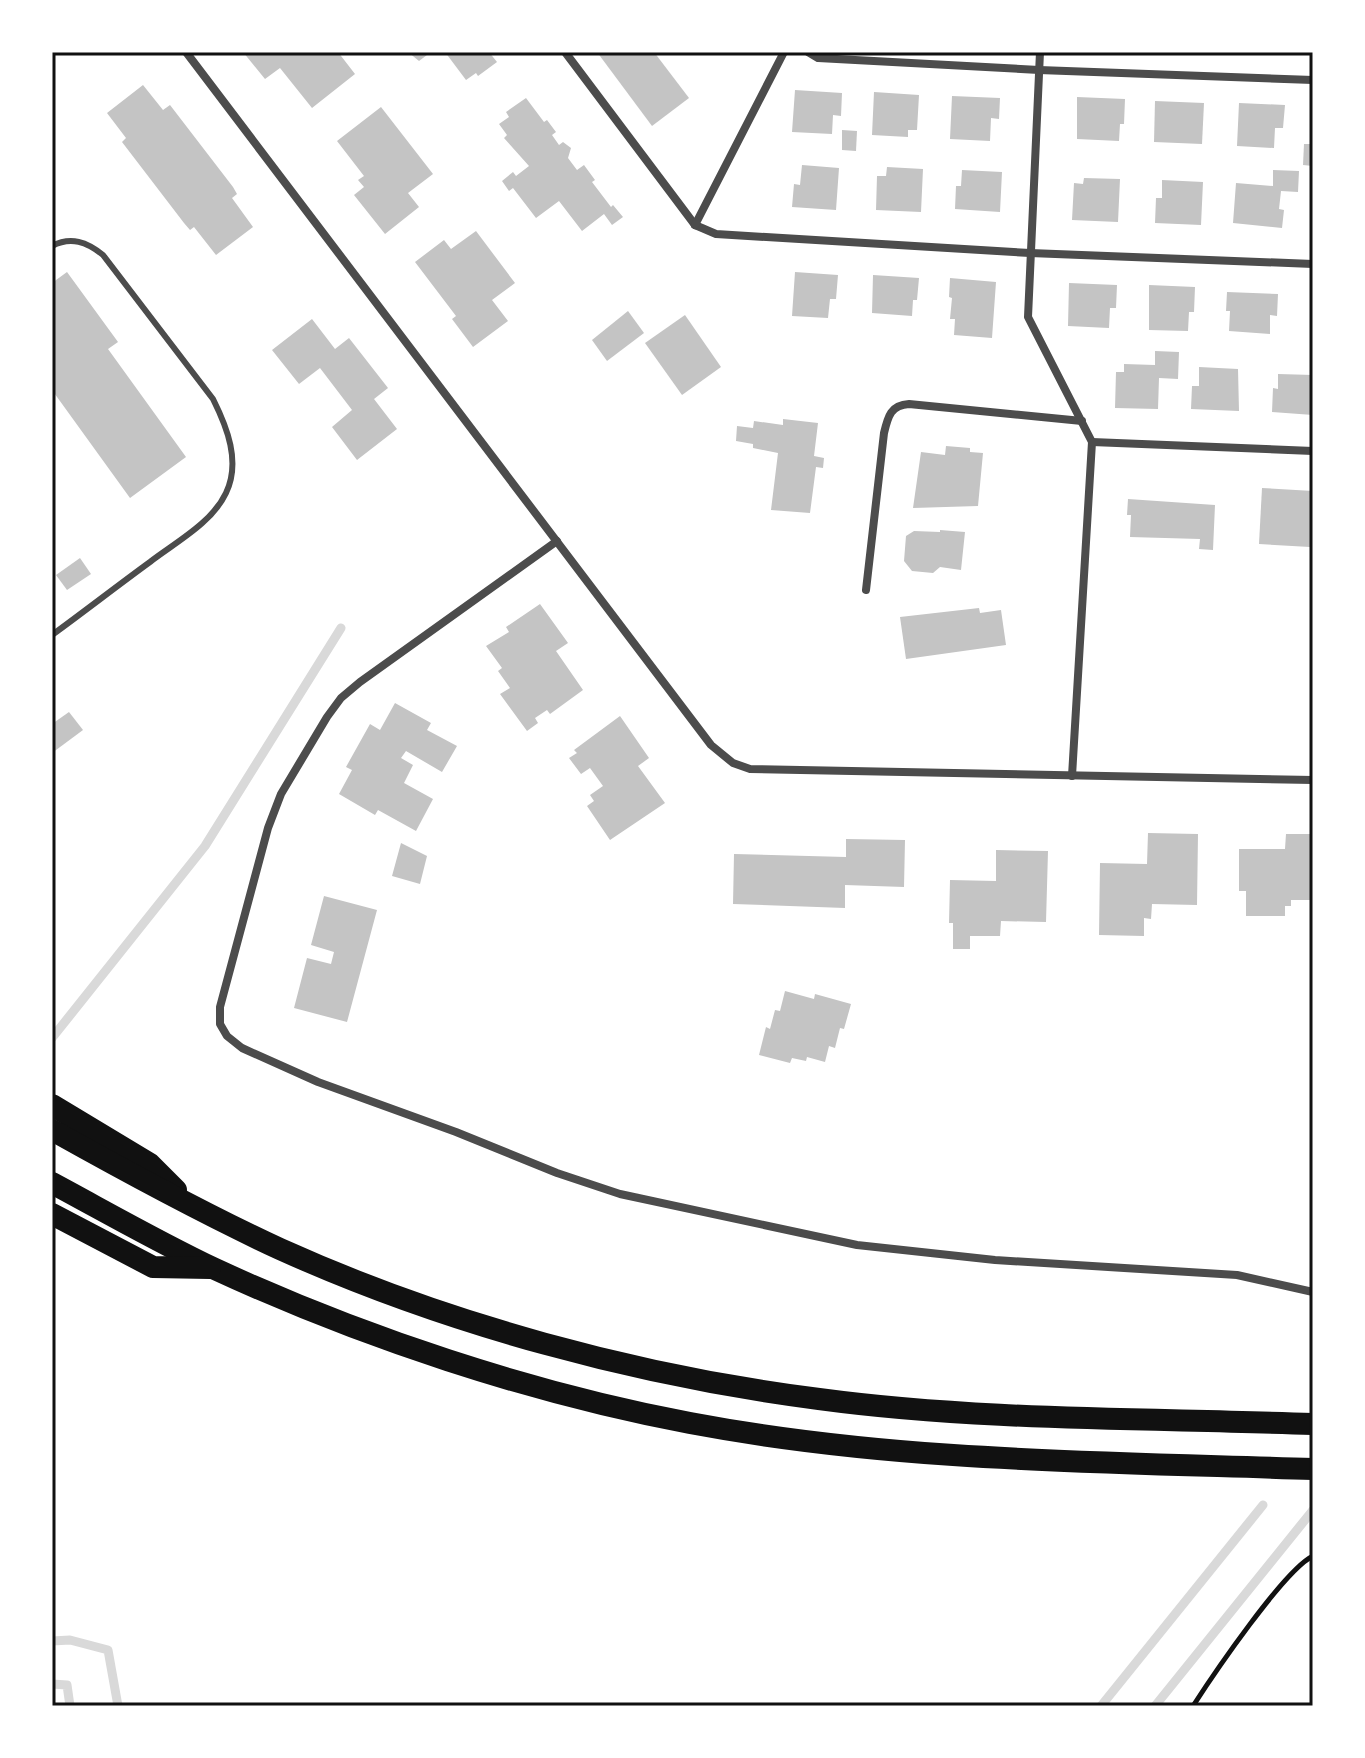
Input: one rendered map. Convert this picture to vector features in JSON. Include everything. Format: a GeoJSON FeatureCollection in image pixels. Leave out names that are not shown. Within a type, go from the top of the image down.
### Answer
{"type":"FeatureCollection","features":[{"type":"Feature","properties":{"kind":"highway"},"geometry":{"type":"LineString","coordinates":[[52,1105],[150,1164],[193,1208]]}},
{"type":"Feature","properties":{"kind":"highway"},"geometry":{"type":"LineString","coordinates":[[52,1130],[193,1208],[284,1251],[451,1316],[549,1344],[724,1384],[907,1409],[1313,1424]]}},
{"type":"Feature","properties":{"kind":"highway"},"geometry":{"type":"LineString","coordinates":[[52,1183],[214,1268],[320,1314],[412,1348],[601,1403],[689,1423],[786,1438],[962,1457],[1313,1469]]}},
{"type":"Feature","properties":{"kind":"highway"},"geometry":{"type":"LineString","coordinates":[[52,1214],[153,1267],[214,1268]]}},
{"type":"Feature","properties":{"kind":"street"},"geometry":{"type":"LineString","coordinates":[[186,52],[711,745],[733,763],[750,769],[1313,780]]}},
{"type":"Feature","properties":{"kind":"street"},"geometry":{"type":"LineString","coordinates":[[565,52],[695,225],[716,234],[1030,253],[1313,264]]}},
{"type":"Feature","properties":{"kind":"street"},"geometry":{"type":"LineString","coordinates":[[695,225],[784,52]]}},
{"type":"Feature","properties":{"kind":"street"},"geometry":{"type":"LineString","coordinates":[[808,52],[818,58],[1313,80]]}},
{"type":"Feature","properties":{"kind":"street"},"geometry":{"type":"LineString","coordinates":[[1040,52],[1028,317],[1092,442],[1072,776]]}},
{"type":"Feature","properties":{"kind":"street"},"geometry":{"type":"LineString","coordinates":[[866,590],[884,433],[892,410],[909,404],[1082,421]]}},
{"type":"Feature","properties":{"kind":"street"},"geometry":{"type":"LineString","coordinates":[[1092,442],[1313,451]]}},
{"type":"Feature","properties":{"kind":"street"},"geometry":{"type":"LineString","coordinates":[[557,541],[360,682],[341,698],[327,717],[281,794],[268,828],[220,1007],[220,1024],[227,1036],[242,1048],[318,1082],[620,1194],[857,1245],[995,1260],[1237,1275],[1313,1292]]}},
{"type":"Feature","properties":{"kind":"lane"},"geometry":{"type":"LineString","coordinates":[[52,246],[73,240],[90,244],[103,255],[213,399],[225,423],[231,447],[232,473],[228,490],[208,518],[52,635]]}},
{"type":"Feature","properties":{"kind":"path"},"geometry":{"type":"LineString","coordinates":[[1193,1706],[1289,1576],[1313,1556]]}},
{"type":"Feature","properties":{"kind":"building"},"geometry":{"type":"Polygon","coordinates":[[[243,52],[338,52],[355,74],[312,108],[280,68],[265,79],[243,52]]]}},
{"type":"Feature","properties":{"kind":"building"},"geometry":{"type":"Polygon","coordinates":[[[408,52],[431,52],[419,61],[408,52]]]}},
{"type":"Feature","properties":{"kind":"building"},"geometry":{"type":"Polygon","coordinates":[[[445,52],[489,52],[497,62],[478,76],[476,73],[466,80],[445,52]]]}},
{"type":"Feature","properties":{"kind":"building"},"geometry":{"type":"Polygon","coordinates":[[[597,52],[654,52],[689,98],[652,126],[597,52]]]}},
{"type":"Feature","properties":{"kind":"building"},"geometry":{"type":"Polygon","coordinates":[[[143,85],[163,110],[170,105],[233,187],[237,194],[232,198],[253,227],[216,255],[194,227],[190,230],[184,223],[122,142],[126,138],[107,113],[143,85]]]}},
{"type":"Feature","properties":{"kind":"building"},"geometry":{"type":"Polygon","coordinates":[[[795,90],[842,93],[841,116],[833,115],[832,134],[792,132],[795,90]]]}},
{"type":"Feature","properties":{"kind":"building"},"geometry":{"type":"Polygon","coordinates":[[[874,92],[919,95],[917,130],[908,130],[908,137],[872,135],[874,92]]]}},
{"type":"Feature","properties":{"kind":"building"},"geometry":{"type":"Polygon","coordinates":[[[952,96],[1000,98],[999,119],[991,118],[990,141],[950,139],[952,96]]]}},
{"type":"Feature","properties":{"kind":"building"},"geometry":{"type":"Polygon","coordinates":[[[1077,97],[1125,99],[1124,124],[1120,124],[1119,141],[1077,139],[1077,97]]]}},
{"type":"Feature","properties":{"kind":"building"},"geometry":{"type":"Polygon","coordinates":[[[526,98],[556,132],[552,135],[559,145],[563,142],[571,148],[568,158],[577,170],[584,165],[595,180],[592,182],[623,217],[612,225],[604,214],[582,231],[559,201],[536,218],[513,188],[509,191],[502,181],[513,172],[516,176],[529,166],[504,138],[507,135],[499,124],[509,117],[506,112],[526,98]]]}},
{"type":"Feature","properties":{"kind":"building"},"geometry":{"type":"Polygon","coordinates":[[[1155,101],[1204,103],[1202,144],[1154,142],[1155,101]]]}},
{"type":"Feature","properties":{"kind":"building"},"geometry":{"type":"Polygon","coordinates":[[[1239,103],[1285,105],[1283,128],[1275,128],[1274,148],[1237,146],[1239,103]]]}},
{"type":"Feature","properties":{"kind":"building"},"geometry":{"type":"Polygon","coordinates":[[[381,107],[433,174],[408,193],[419,207],[385,234],[354,195],[364,187],[358,180],[364,176],[337,141],[381,107]]]}},
{"type":"Feature","properties":{"kind":"building"},"geometry":{"type":"Polygon","coordinates":[[[842,130],[857,131],[856,151],[842,150],[842,130]]]}},
{"type":"Feature","properties":{"kind":"building"},"geometry":{"type":"Polygon","coordinates":[[[1304,144],[1313,144],[1313,166],[1303,165],[1304,144]]]}},
{"type":"Feature","properties":{"kind":"building"},"geometry":{"type":"Polygon","coordinates":[[[802,165],[839,168],[836,210],[792,207],[794,184],[800,185],[802,165]]]}},
{"type":"Feature","properties":{"kind":"building"},"geometry":{"type":"Polygon","coordinates":[[[887,167],[923,169],[921,212],[876,210],[877,176],[886,176],[887,167]]]}},
{"type":"Feature","properties":{"kind":"building"},"geometry":{"type":"Polygon","coordinates":[[[962,170],[1002,172],[1000,212],[955,209],[956,186],[961,186],[962,170]]]}},
{"type":"Feature","properties":{"kind":"building"},"geometry":{"type":"Polygon","coordinates":[[[1273,170],[1299,171],[1298,192],[1281,191],[1279,209],[1284,210],[1282,228],[1233,223],[1236,183],[1273,186],[1273,170]]]}},
{"type":"Feature","properties":{"kind":"building"},"geometry":{"type":"Polygon","coordinates":[[[1084,178],[1120,179],[1118,222],[1072,220],[1074,183],[1083,184],[1084,178]]]}},
{"type":"Feature","properties":{"kind":"building"},"geometry":{"type":"Polygon","coordinates":[[[1162,180],[1203,182],[1201,225],[1155,223],[1156,198],[1162,198],[1162,180]]]}},
{"type":"Feature","properties":{"kind":"building"},"geometry":{"type":"Polygon","coordinates":[[[476,231],[515,283],[492,300],[508,321],[473,347],[452,319],[456,316],[415,262],[444,240],[451,249],[476,231]]]}},
{"type":"Feature","properties":{"kind":"building"},"geometry":{"type":"Polygon","coordinates":[[[67,272],[118,342],[108,349],[186,457],[130,498],[52,390],[52,283],[67,272]]]}},
{"type":"Feature","properties":{"kind":"building"},"geometry":{"type":"Polygon","coordinates":[[[795,272],[838,275],[836,299],[830,299],[828,318],[792,316],[795,272]]]}},
{"type":"Feature","properties":{"kind":"building"},"geometry":{"type":"Polygon","coordinates":[[[873,275],[919,278],[912,316],[872,313],[873,275]]]}},
{"type":"Feature","properties":{"kind":"building"},"geometry":{"type":"Polygon","coordinates":[[[950,278],[996,282],[992,338],[954,335],[955,319],[950,319],[950,278]]]}},
{"type":"Feature","properties":{"kind":"building"},"geometry":{"type":"Polygon","coordinates":[[[1069,283],[1117,285],[1116,308],[1110,308],[1109,328],[1068,326],[1069,283]]]}},
{"type":"Feature","properties":{"kind":"building"},"geometry":{"type":"Polygon","coordinates":[[[1149,285],[1195,287],[1194,312],[1189,312],[1188,331],[1149,330],[1149,285]]]}},
{"type":"Feature","properties":{"kind":"building"},"geometry":{"type":"Polygon","coordinates":[[[1227,292],[1278,294],[1277,316],[1270,315],[1270,334],[1229,331],[1227,292]]]}},
{"type":"Feature","properties":{"kind":"building"},"geometry":{"type":"Polygon","coordinates":[[[628,311],[644,333],[607,361],[592,340],[628,311]]]}},
{"type":"Feature","properties":{"kind":"building"},"geometry":{"type":"Polygon","coordinates":[[[685,315],[721,367],[682,395],[645,343],[685,315]]]}},
{"type":"Feature","properties":{"kind":"building"},"geometry":{"type":"Polygon","coordinates":[[[312,319],[335,349],[349,338],[388,388],[374,399],[397,429],[357,460],[332,427],[352,410],[320,368],[299,384],[272,350],[312,319]]]}},
{"type":"Feature","properties":{"kind":"building"},"geometry":{"type":"Polygon","coordinates":[[[1155,351],[1179,352],[1178,379],[1159,378],[1158,409],[1115,408],[1116,372],[1124,372],[1124,364],[1155,365],[1155,351]]]}},
{"type":"Feature","properties":{"kind":"building"},"geometry":{"type":"Polygon","coordinates":[[[1199,367],[1238,369],[1239,411],[1191,409],[1192,386],[1199,386],[1199,367]]]}},
{"type":"Feature","properties":{"kind":"building"},"geometry":{"type":"Polygon","coordinates":[[[1278,374],[1313,375],[1313,415],[1272,412],[1273,388],[1278,389],[1278,374]]]}},
{"type":"Feature","properties":{"kind":"building"},"geometry":{"type":"Polygon","coordinates":[[[783,419],[818,423],[814,456],[824,458],[823,468],[816,467],[810,513],[771,510],[778,453],[736,441],[737,426],[753,428],[754,421],[783,425],[783,419]]]}},
{"type":"Feature","properties":{"kind":"building"},"geometry":{"type":"Polygon","coordinates":[[[946,446],[970,448],[970,452],[983,453],[978,506],[913,508],[921,452],[945,455],[946,446]]]}},
{"type":"Feature","properties":{"kind":"building"},"geometry":{"type":"Polygon","coordinates":[[[1262,488],[1313,491],[1310,547],[1259,544],[1262,488]]]}},
{"type":"Feature","properties":{"kind":"building"},"geometry":{"type":"Polygon","coordinates":[[[1128,499],[1215,505],[1213,550],[1199,549],[1200,539],[1130,537],[1128,499]]]}},
{"type":"Feature","properties":{"kind":"building"},"geometry":{"type":"Polygon","coordinates":[[[914,531],[965,532],[961,570],[940,567],[933,573],[912,571],[904,561],[906,536],[914,531]]]}},
{"type":"Feature","properties":{"kind":"building"},"geometry":{"type":"Polygon","coordinates":[[[80,558],[91,574],[67,590],[56,575],[80,558]]]}},
{"type":"Feature","properties":{"kind":"building"},"geometry":{"type":"Polygon","coordinates":[[[540,604],[568,643],[556,651],[583,690],[550,714],[547,710],[535,718],[538,723],[527,731],[500,694],[510,688],[498,671],[502,668],[486,646],[509,632],[506,627],[540,604]]]}},
{"type":"Feature","properties":{"kind":"building"},"geometry":{"type":"Polygon","coordinates":[[[979,608],[980,613],[1001,610],[1006,645],[906,659],[900,617],[979,608]]]}},
{"type":"Feature","properties":{"kind":"building"},"geometry":{"type":"Polygon","coordinates":[[[395,703],[431,723],[427,730],[457,746],[442,772],[406,751],[401,758],[413,765],[404,783],[433,799],[416,831],[378,810],[375,815],[339,794],[352,770],[346,767],[370,724],[380,730],[395,703]]]}},
{"type":"Feature","properties":{"kind":"building"},"geometry":{"type":"Polygon","coordinates":[[[69,712],[83,730],[52,753],[52,724],[69,712]]]}},
{"type":"Feature","properties":{"kind":"building"},"geometry":{"type":"Polygon","coordinates":[[[620,716],[649,758],[638,766],[665,803],[610,840],[587,806],[594,801],[590,795],[603,786],[590,768],[581,774],[569,758],[577,753],[574,750],[620,716]]]}},
{"type":"Feature","properties":{"kind":"building"},"geometry":{"type":"Polygon","coordinates":[[[1148,833],[1198,834],[1197,905],[1152,904],[1151,919],[1144,918],[1144,936],[1099,935],[1100,863],[1147,864],[1148,833]]]}},
{"type":"Feature","properties":{"kind":"building"},"geometry":{"type":"Polygon","coordinates":[[[1286,834],[1313,834],[1313,900],[1291,900],[1291,906],[1285,906],[1285,916],[1246,916],[1246,891],[1239,891],[1239,849],[1285,849],[1286,834]]]}},
{"type":"Feature","properties":{"kind":"building"},"geometry":{"type":"Polygon","coordinates":[[[846,839],[905,840],[904,887],[845,885],[845,908],[733,904],[734,854],[846,857],[846,839]]]}},
{"type":"Feature","properties":{"kind":"building"},"geometry":{"type":"Polygon","coordinates":[[[401,843],[427,856],[420,884],[392,876],[401,843]]]}},
{"type":"Feature","properties":{"kind":"building"},"geometry":{"type":"Polygon","coordinates":[[[996,850],[1048,851],[1046,922],[1001,921],[1000,936],[970,936],[970,949],[953,949],[953,923],[949,923],[950,880],[996,881],[996,850]]]}},
{"type":"Feature","properties":{"kind":"building"},"geometry":{"type":"Polygon","coordinates":[[[324,896],[377,910],[347,1022],[294,1008],[307,958],[331,964],[334,952],[311,945],[324,896]]]}},
{"type":"Feature","properties":{"kind":"building"},"geometry":{"type":"Polygon","coordinates":[[[785,991],[814,999],[815,994],[851,1004],[844,1029],[840,1028],[835,1048],[829,1046],[825,1062],[807,1057],[806,1061],[792,1058],[790,1063],[759,1055],[766,1027],[770,1029],[775,1010],[780,1011],[785,991]]]}},
{"type":"Feature","properties":{"kind":"waterway"},"geometry":{"type":"LineString","coordinates":[[52,1038],[205,846],[341,628]]}},
{"type":"Feature","properties":{"kind":"waterway"},"geometry":{"type":"LineString","coordinates":[[1101,1706],[1263,1505]]}},
{"type":"Feature","properties":{"kind":"waterway"},"geometry":{"type":"LineString","coordinates":[[1155,1706],[1313,1510]]}},
{"type":"Feature","properties":{"kind":"waterway"},"geometry":{"type":"LineString","coordinates":[[52,1641],[70,1640],[108,1650],[118,1706]]}},
{"type":"Feature","properties":{"kind":"waterway"},"geometry":{"type":"LineString","coordinates":[[52,1684],[67,1685],[70,1706]]}}]}
